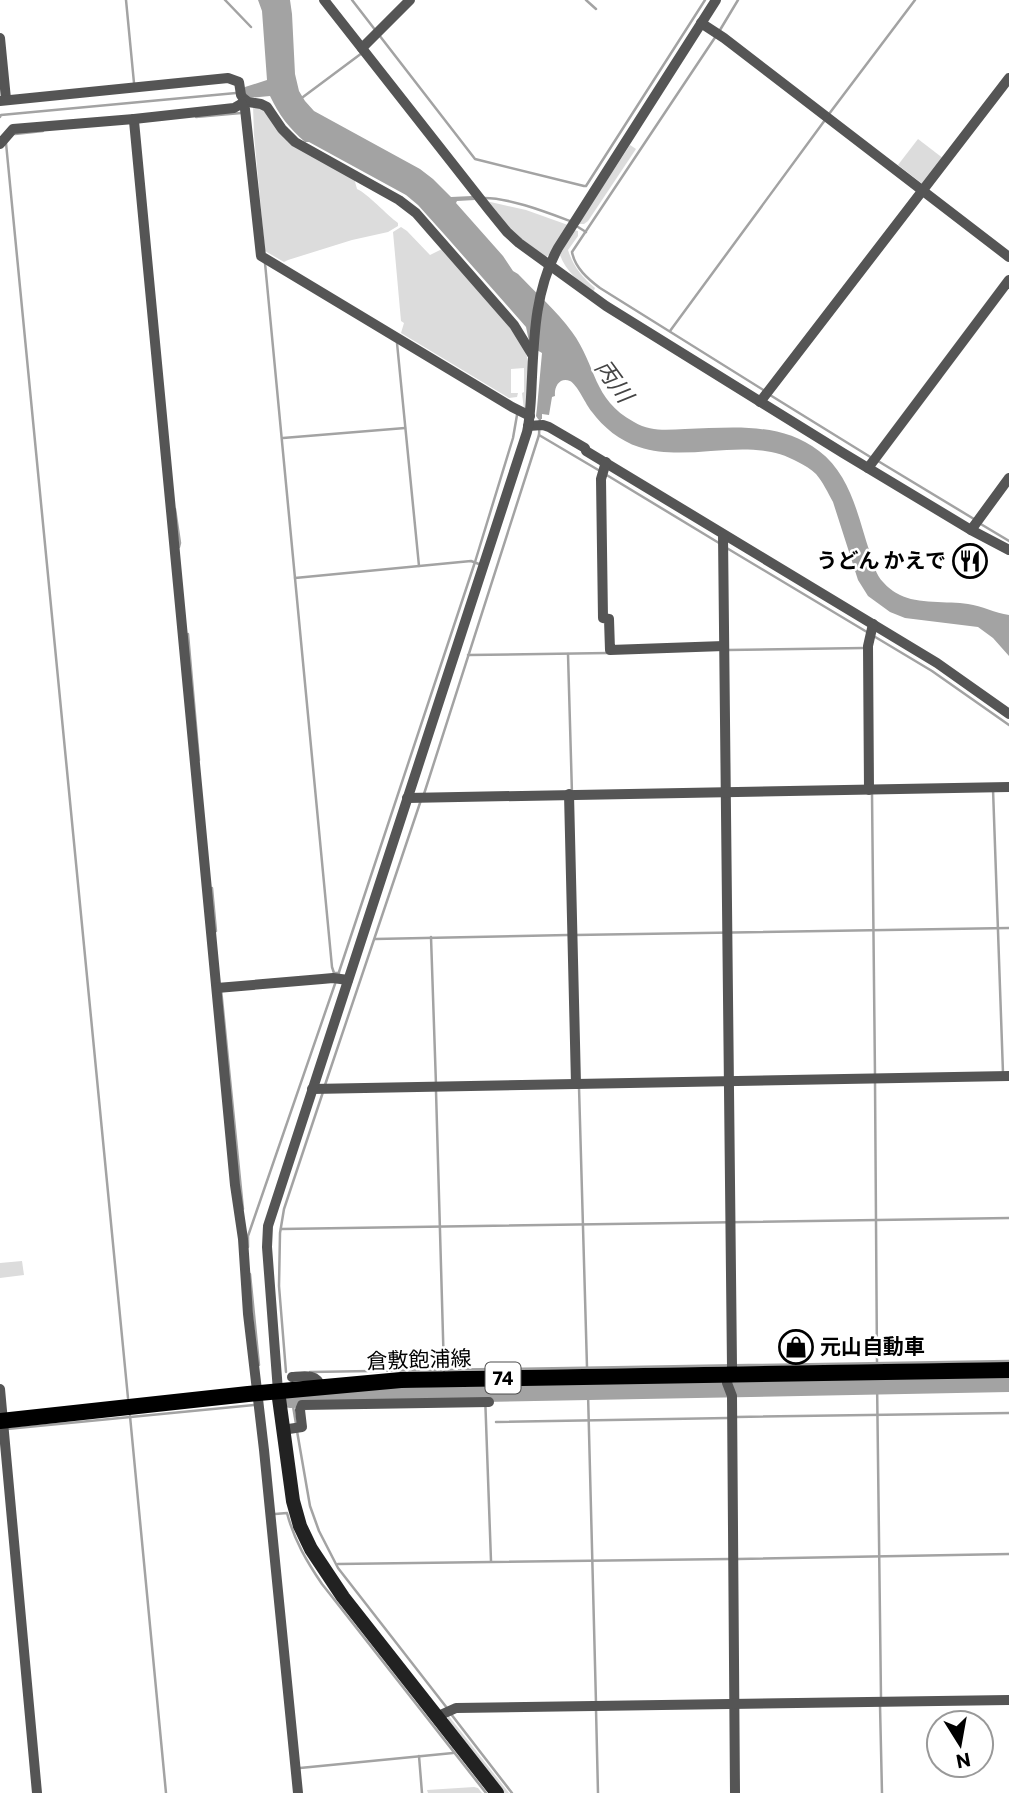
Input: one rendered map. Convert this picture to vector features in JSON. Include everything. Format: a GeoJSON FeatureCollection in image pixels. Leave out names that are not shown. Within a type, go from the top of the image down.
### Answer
{"type":"FeatureCollection","features":[{"type":"Feature","properties":{"kind":"main road","name":"倉敷飽浦線"},"geometry":{"type":"LineString","coordinates":[[2,1426],[278,1399],[321,1387],[401,1380],[730,1377],[1009,1370]]}},
{"type":"Feature","properties":{"kind":"street"},"geometry":{"type":"LineString","coordinates":[[324,0],[507,232],[548,269],[975,524],[1009,550]]}},
{"type":"Feature","properties":{"kind":"street"},"geometry":{"type":"LineString","coordinates":[[364,50],[377,32],[410,0]]}},
{"type":"Feature","properties":{"kind":"street"},"geometry":{"type":"LineString","coordinates":[[497,1793],[444,1712],[343,1597],[311,1549],[296,1516],[291,1429],[278,1399],[267,1232],[272,1210],[320,1088],[340,979],[407,798],[529,419],[537,309],[548,269],[558,248],[716,0]]}},
{"type":"Feature","properties":{"kind":"street"},"geometry":{"type":"LineString","coordinates":[[701,23],[925,190],[1009,257]]}},
{"type":"Feature","properties":{"kind":"street"},"geometry":{"type":"LineString","coordinates":[[0,38],[3,100],[228,78],[239,82],[245,102],[261,256],[529,419],[585,448],[604,469],[724,542],[870,637],[937,663],[1009,714]]}},
{"type":"Feature","properties":{"kind":"street"},"geometry":{"type":"LineString","coordinates":[[764,396],[1009,78]]}},
{"type":"Feature","properties":{"kind":"street"},"geometry":{"type":"LineString","coordinates":[[0,144],[13,130],[134,122],[226,110],[245,102],[261,104],[267,107],[282,129],[302,146],[399,200],[416,214],[514,325],[533,353]]}},
{"type":"Feature","properties":{"kind":"street"},"geometry":{"type":"LineString","coordinates":[[134,122],[298,1793]]}},
{"type":"Feature","properties":{"kind":"street"},"geometry":{"type":"LineString","coordinates":[[872,462],[1009,280]]}},
{"type":"Feature","properties":{"kind":"street"},"geometry":{"type":"LineString","coordinates":[[604,469],[603,618],[609,619],[610,650],[724,649]]}},
{"type":"Feature","properties":{"kind":"street"},"geometry":{"type":"LineString","coordinates":[[975,524],[1009,478]]}},
{"type":"Feature","properties":{"kind":"street"},"geometry":{"type":"LineString","coordinates":[[724,542],[735,1793]]}},
{"type":"Feature","properties":{"kind":"street"},"geometry":{"type":"LineString","coordinates":[[869,787],[870,637]]}},
{"type":"Feature","properties":{"kind":"street"},"geometry":{"type":"LineString","coordinates":[[407,798],[869,787],[1009,787]]}},
{"type":"Feature","properties":{"kind":"street"},"geometry":{"type":"LineString","coordinates":[[571,794],[577,1083]]}},
{"type":"Feature","properties":{"kind":"street"},"geometry":{"type":"LineString","coordinates":[[220,988],[340,979]]}},
{"type":"Feature","properties":{"kind":"street"},"geometry":{"type":"LineString","coordinates":[[320,1088],[1009,1076]]}},
{"type":"Feature","properties":{"kind":"street"},"geometry":{"type":"LineString","coordinates":[[292,1377],[316,1378],[321,1387]]}},
{"type":"Feature","properties":{"kind":"street"},"geometry":{"type":"LineString","coordinates":[[0,1390],[37,1793]]}},
{"type":"Feature","properties":{"kind":"street"},"geometry":{"type":"LineString","coordinates":[[291,1429],[302,1427],[302,1405],[487,1402]]}},
{"type":"Feature","properties":{"kind":"street"},"geometry":{"type":"LineString","coordinates":[[444,1712],[1009,1700]]}},
{"type":"Feature","properties":{"kind":"shaded area"},"geometry":{"type":"Polygon","coordinates":[[[258,0],[290,0],[295,74],[299,91],[314,111],[420,169],[451,197],[472,196],[475,200],[456,203],[513,271],[566,324],[580,345],[603,392],[620,413],[653,429],[755,428],[804,441],[830,461],[846,484],[875,569],[885,584],[907,598],[968,604],[1009,615],[1009,656],[993,638],[978,627],[905,618],[890,612],[868,596],[858,580],[833,502],[816,474],[798,462],[759,450],[679,453],[639,447],[607,428],[592,412],[576,386],[566,380],[557,386],[549,415],[542,414],[542,419],[538,419],[536,416],[542,353],[530,346],[526,327],[418,205],[406,195],[305,142],[285,121],[270,96],[248,98],[244,94],[245,87],[267,80],[262,11],[258,0]]]}},
{"type":"Feature","properties":{"kind":"shaded area"},"geometry":{"type":"Polygon","coordinates":[[[253,105],[260,107],[272,120],[354,178],[357,189],[398,223],[398,226],[388,232],[352,240],[284,262],[265,251],[253,105]]]}},
{"type":"Feature","properties":{"kind":"shaded area"},"geometry":{"type":"Polygon","coordinates":[[[918,139],[944,159],[924,185],[898,165],[918,139]]]}},
{"type":"Feature","properties":{"kind":"shaded area"},"geometry":{"type":"Polygon","coordinates":[[[630,145],[636,149],[588,221],[578,224],[630,145]]]}},
{"type":"Feature","properties":{"kind":"shaded area"},"geometry":{"type":"Polygon","coordinates":[[[486,201],[526,210],[568,225],[546,257],[509,230],[486,201]]]}},
{"type":"Feature","properties":{"kind":"shaded area"},"geometry":{"type":"Polygon","coordinates":[[[401,227],[430,255],[442,249],[516,334],[528,361],[527,410],[524,410],[522,393],[524,368],[511,369],[511,393],[518,393],[517,397],[509,398],[401,333],[404,323],[401,321],[393,232],[401,227]]]}},
{"type":"Feature","properties":{"kind":"shaded area"},"geometry":{"type":"Polygon","coordinates":[[[574,230],[578,231],[578,236],[568,250],[578,271],[595,288],[593,293],[570,272],[560,255],[574,230]]]}},
{"type":"Feature","properties":{"kind":"shaded area"},"geometry":{"type":"Polygon","coordinates":[[[22,1261],[24,1275],[0,1278],[0,1263],[22,1261]]]}},
{"type":"Feature","properties":{"kind":"shaded area"},"geometry":{"type":"Polygon","coordinates":[[[448,1715],[509,1793],[502,1793],[448,1724],[448,1715]]]}},
{"type":"Feature","properties":{"kind":"shaded area"},"geometry":{"type":"Polygon","coordinates":[[[474,1787],[482,1793],[428,1793],[427,1790],[474,1787]]]}},
{"type":"Feature","properties":{"kind":"waterway"},"geometry":{"type":"LineString","coordinates":[[126,0],[134,83]]}},
{"type":"Feature","properties":{"kind":"waterway"},"geometry":{"type":"LineString","coordinates":[[225,0],[251,27]]}},
{"type":"Feature","properties":{"kind":"waterway"},"geometry":{"type":"LineString","coordinates":[[352,0],[475,159],[584,186],[705,0]]}},
{"type":"Feature","properties":{"kind":"waterway"},"geometry":{"type":"LineString","coordinates":[[586,0],[596,9]]}},
{"type":"Feature","properties":{"kind":"waterway"},"geometry":{"type":"LineString","coordinates":[[720,30],[738,0]]}},
{"type":"Feature","properties":{"kind":"waterway"},"geometry":{"type":"LineString","coordinates":[[829,114],[915,0]]}},
{"type":"Feature","properties":{"kind":"waterway"},"geometry":{"type":"LineString","coordinates":[[716,36],[572,252],[579,268],[600,288],[765,391]]}},
{"type":"Feature","properties":{"kind":"waterway"},"geometry":{"type":"LineString","coordinates":[[303,97],[362,53]]}},
{"type":"Feature","properties":{"kind":"waterway"},"geometry":{"type":"LineString","coordinates":[[0,117],[236,93]]}},
{"type":"Feature","properties":{"kind":"waterway"},"geometry":{"type":"LineString","coordinates":[[196,117],[241,113]]}},
{"type":"Feature","properties":{"kind":"waterway"},"geometry":{"type":"LineString","coordinates":[[670,331],[825,120]]}},
{"type":"Feature","properties":{"kind":"waterway"},"geometry":{"type":"LineString","coordinates":[[15,134],[43,131]]}},
{"type":"Feature","properties":{"kind":"waterway"},"geometry":{"type":"LineString","coordinates":[[6,143],[128,1398]]}},
{"type":"Feature","properties":{"kind":"waterway"},"geometry":{"type":"LineString","coordinates":[[482,198],[515,202],[570,221]]}},
{"type":"Feature","properties":{"kind":"waterway"},"geometry":{"type":"LineString","coordinates":[[578,227],[586,232]]}},
{"type":"Feature","properties":{"kind":"waterway"},"geometry":{"type":"LineString","coordinates":[[265,263],[332,967],[334,973],[339,973]]}},
{"type":"Feature","properties":{"kind":"waterway"},"geometry":{"type":"LineString","coordinates":[[397,343],[419,566]]}},
{"type":"Feature","properties":{"kind":"waterway"},"geometry":{"type":"LineString","coordinates":[[770,395],[872,458]]}},
{"type":"Feature","properties":{"kind":"waterway"},"geometry":{"type":"LineString","coordinates":[[338,975],[475,562],[513,438],[517,415]]}},
{"type":"Feature","properties":{"kind":"waterway"},"geometry":{"type":"LineString","coordinates":[[424,794],[539,435],[540,416]]}},
{"type":"Feature","properties":{"kind":"waterway"},"geometry":{"type":"LineString","coordinates":[[283,438],[405,428]]}},
{"type":"Feature","properties":{"kind":"waterway"},"geometry":{"type":"LineString","coordinates":[[539,435],[600,471]]}},
{"type":"Feature","properties":{"kind":"waterway"},"geometry":{"type":"LineString","coordinates":[[878,461],[974,519]]}},
{"type":"Feature","properties":{"kind":"waterway"},"geometry":{"type":"LineString","coordinates":[[605,474],[719,543]]}},
{"type":"Feature","properties":{"kind":"waterway"},"geometry":{"type":"LineString","coordinates":[[175,509],[179,547]]}},
{"type":"Feature","properties":{"kind":"waterway"},"geometry":{"type":"LineString","coordinates":[[979,523],[1009,541]]}},
{"type":"Feature","properties":{"kind":"waterway"},"geometry":{"type":"LineString","coordinates":[[725,547],[932,671],[1009,725]]}},
{"type":"Feature","properties":{"kind":"waterway"},"geometry":{"type":"LineString","coordinates":[[295,578],[471,561],[479,564]]}},
{"type":"Feature","properties":{"kind":"waterway"},"geometry":{"type":"LineString","coordinates":[[188,634],[199,760]]}},
{"type":"Feature","properties":{"kind":"waterway"},"geometry":{"type":"LineString","coordinates":[[727,650],[864,648]]}},
{"type":"Feature","properties":{"kind":"waterway"},"geometry":{"type":"LineString","coordinates":[[468,655],[608,653]]}},
{"type":"Feature","properties":{"kind":"waterway"},"geometry":{"type":"LineString","coordinates":[[568,654],[572,794]]}},
{"type":"Feature","properties":{"kind":"waterway"},"geometry":{"type":"LineString","coordinates":[[993,789],[1003,1073]]}},
{"type":"Feature","properties":{"kind":"waterway"},"geometry":{"type":"LineString","coordinates":[[872,793],[875,1076]]}},
{"type":"Feature","properties":{"kind":"waterway"},"geometry":{"type":"LineString","coordinates":[[325,1085],[421,800]]}},
{"type":"Feature","properties":{"kind":"waterway"},"geometry":{"type":"LineString","coordinates":[[212,888],[216,931]]}},
{"type":"Feature","properties":{"kind":"waterway"},"geometry":{"type":"LineString","coordinates":[[575,935],[1009,928]]}},
{"type":"Feature","properties":{"kind":"waterway"},"geometry":{"type":"LineString","coordinates":[[375,939],[568,935]]}},
{"type":"Feature","properties":{"kind":"waterway"},"geometry":{"type":"LineString","coordinates":[[431,937],[436,1085]]}},
{"type":"Feature","properties":{"kind":"waterway"},"geometry":{"type":"LineString","coordinates":[[248,1247],[248,1236],[336,981]]}},
{"type":"Feature","properties":{"kind":"waterway"},"geometry":{"type":"LineString","coordinates":[[221,989],[243,1209]]}},
{"type":"Feature","properties":{"kind":"waterway"},"geometry":{"type":"LineString","coordinates":[[875,1081],[877,1362]]}},
{"type":"Feature","properties":{"kind":"waterway"},"geometry":{"type":"LineString","coordinates":[[579,1087],[587,1367]]}},
{"type":"Feature","properties":{"kind":"waterway"},"geometry":{"type":"LineString","coordinates":[[436,1091],[444,1371]]}},
{"type":"Feature","properties":{"kind":"waterway"},"geometry":{"type":"LineString","coordinates":[[286,1372],[279,1286],[280,1233],[284,1209],[323,1092]]}},
{"type":"Feature","properties":{"kind":"waterway"},"geometry":{"type":"LineString","coordinates":[[281,1229],[1009,1218]]}},
{"type":"Feature","properties":{"kind":"waterway"},"geometry":{"type":"LineString","coordinates":[[250,1274],[259,1365]]}},
{"type":"Feature","properties":{"kind":"waterway"},"geometry":{"type":"LineString","coordinates":[[310,1372],[1009,1361]]}},
{"type":"Feature","properties":{"kind":"waterway"},"geometry":{"type":"LineString","coordinates":[[877,1379],[881,1698]]}},
{"type":"Feature","properties":{"kind":"waterway"},"geometry":{"type":"LineString","coordinates":[[290,1400],[1009,1384]]}},
{"type":"Feature","properties":{"kind":"waterway"},"geometry":{"type":"LineString","coordinates":[[445,1385],[445,1395]]}},
{"type":"Feature","properties":{"kind":"waterway"},"geometry":{"type":"LineString","coordinates":[[588,1393],[596,1703]]}},
{"type":"Feature","properties":{"kind":"waterway"},"geometry":{"type":"LineString","coordinates":[[485,1394],[491,1561]]}},
{"type":"Feature","properties":{"kind":"waterway"},"geometry":{"type":"LineString","coordinates":[[7,1429],[254,1405]]}},
{"type":"Feature","properties":{"kind":"waterway"},"geometry":{"type":"LineString","coordinates":[[293,1406],[296,1424]]}},
{"type":"Feature","properties":{"kind":"waterway"},"geometry":{"type":"LineString","coordinates":[[736,1417],[1009,1413]]}},
{"type":"Feature","properties":{"kind":"waterway"},"geometry":{"type":"LineString","coordinates":[[130,1416],[166,1793]]}},
{"type":"Feature","properties":{"kind":"waterway"},"geometry":{"type":"LineString","coordinates":[[496,1422],[728,1418]]}},
{"type":"Feature","properties":{"kind":"waterway"},"geometry":{"type":"LineString","coordinates":[[297,1431],[310,1506],[338,1568],[447,1708]]}},
{"type":"Feature","properties":{"kind":"waterway"},"geometry":{"type":"LineString","coordinates":[[275,1514],[287,1513],[293,1532],[322,1584],[486,1793]]}},
{"type":"Feature","properties":{"kind":"waterway"},"geometry":{"type":"LineString","coordinates":[[738,1559],[1009,1554]]}},
{"type":"Feature","properties":{"kind":"waterway"},"geometry":{"type":"LineString","coordinates":[[338,1564],[730,1559]]}},
{"type":"Feature","properties":{"kind":"waterway"},"geometry":{"type":"LineString","coordinates":[[880,1705],[882,1793]]}},
{"type":"Feature","properties":{"kind":"waterway"},"geometry":{"type":"LineString","coordinates":[[596,1709],[598,1793]]}},
{"type":"Feature","properties":{"kind":"waterway"},"geometry":{"type":"LineString","coordinates":[[451,1714],[512,1793]]}},
{"type":"Feature","properties":{"kind":"waterway"},"geometry":{"type":"LineString","coordinates":[[300,1768],[453,1753]]}},
{"type":"Feature","properties":{"kind":"waterway"},"geometry":{"type":"LineString","coordinates":[[419,1756],[422,1793]]}},
{"type":"Feature","properties":{"kind":"place","name":"うどん かえで"},"geometry":{"type":"Point","coordinates":[970,561]}},
{"type":"Feature","properties":{"kind":"place","name":"元山自動車"},"geometry":{"type":"Point","coordinates":[796,1347]}},
{"type":"Feature","properties":{"kind":"water label","name":"丙川"},"geometry":{"type":"Point","coordinates":[614,381]}}]}
